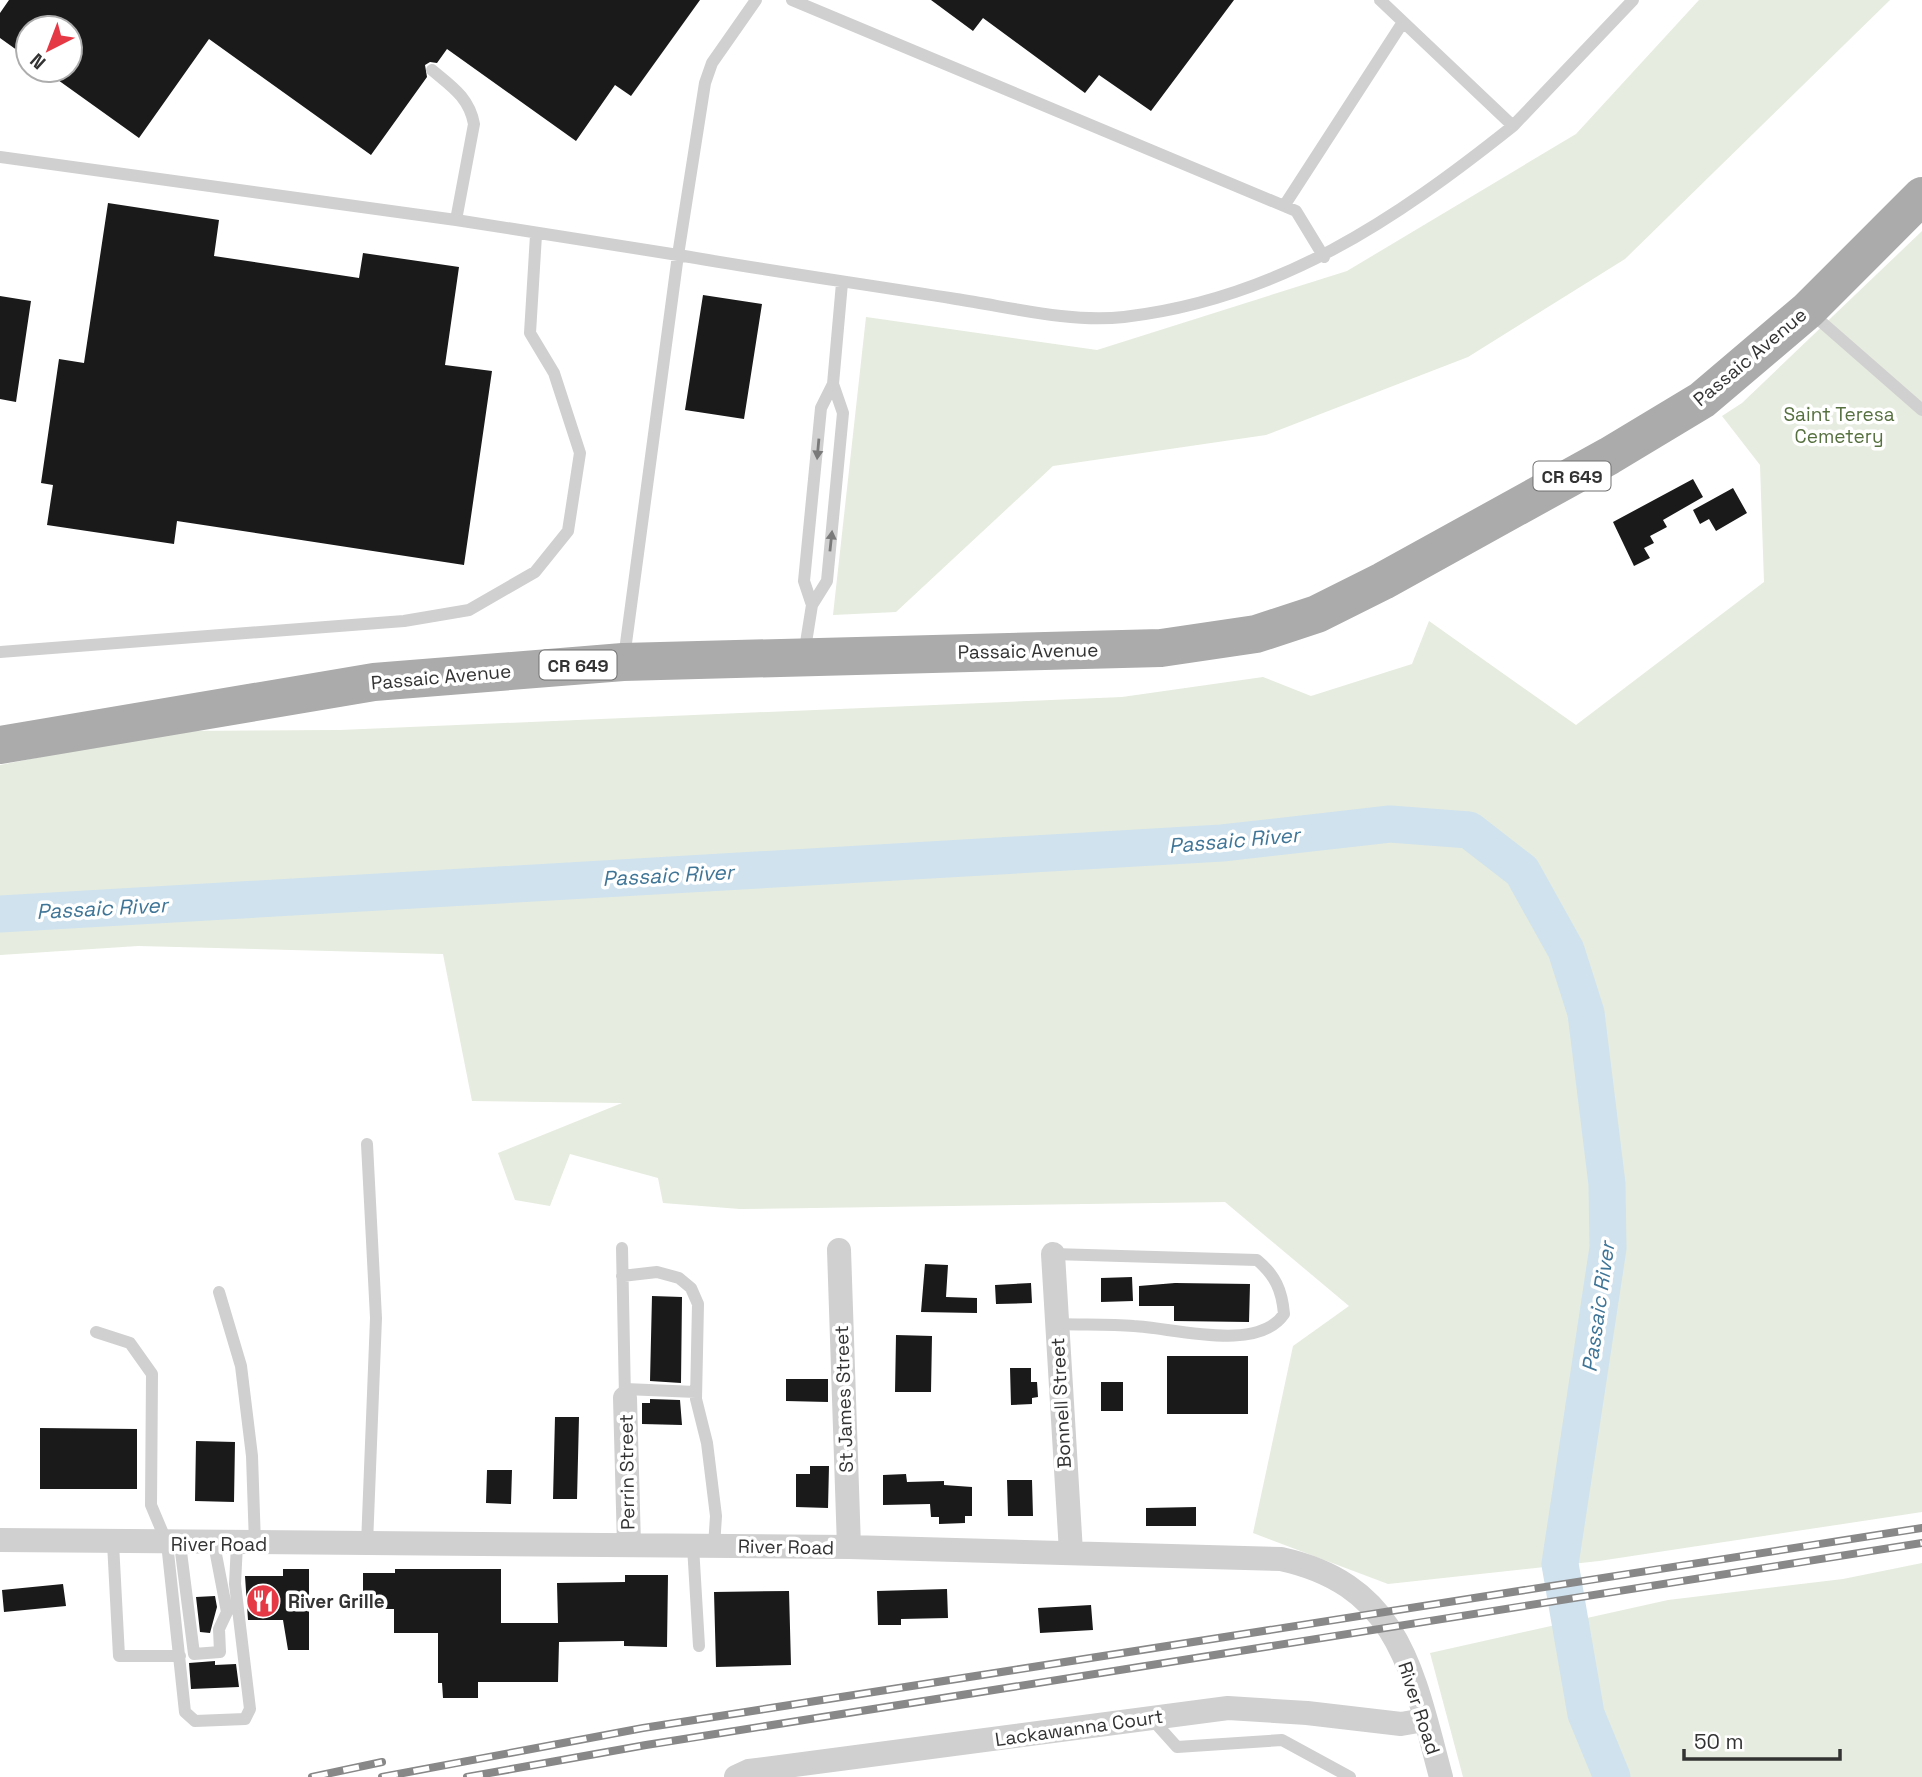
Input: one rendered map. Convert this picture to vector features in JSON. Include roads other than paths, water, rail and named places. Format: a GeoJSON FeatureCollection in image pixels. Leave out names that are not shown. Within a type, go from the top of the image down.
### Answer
{"type":"FeatureCollection","features":[{"type":"Feature","properties":{"kind":"main road","name":"Passaic Avenue"},"geometry":{"type":"LineString","coordinates":[[0,745],[328,688],[623,662],[804,655],[1161,648],[1256,634],[1287,625],[1383,581],[1670,421],[1731,377],[1808,310],[1922,196]]}},
{"type":"Feature","properties":{"kind":"street","name":"St James Street"},"geometry":{"type":"LineString","coordinates":[[839,1250],[849,1548]]}},
{"type":"Feature","properties":{"kind":"street","name":"Bonnell Street"},"geometry":{"type":"LineString","coordinates":[[1053,1254],[1071,1552]]}},
{"type":"Feature","properties":{"kind":"street","name":"Perrin Street"},"geometry":{"type":"LineString","coordinates":[[625,1394],[629,1545]]}},
{"type":"Feature","properties":{"kind":"street","name":"River Road"},"geometry":{"type":"LineString","coordinates":[[0,1540],[173,1544],[849,1548],[1281,1559],[1335,1576],[1373,1605],[1406,1662],[1441,1777]]}},
{"type":"Feature","properties":{"kind":"street","name":"Lackawanna Court"},"geometry":{"type":"LineString","coordinates":[[736,1777],[749,1771],[1228,1708],[1307,1713],[1401,1724],[1424,1720]]}},
{"type":"Feature","properties":{"kind":"lane"},"geometry":{"type":"LineString","coordinates":[[623,662],[678,255],[705,83],[712,63],[756,0]]}},
{"type":"Feature","properties":{"kind":"lane"},"geometry":{"type":"LineString","coordinates":[[792,0],[1296,211],[1324,257]]}},
{"type":"Feature","properties":{"kind":"lane"},"geometry":{"type":"LineString","coordinates":[[1380,0],[1513,126]]}},
{"type":"Feature","properties":{"kind":"lane"},"geometry":{"type":"LineString","coordinates":[[0,157],[456,220],[842,283],[1067,316],[1121,317],[1187,307],[1267,283],[1324,257],[1396,214],[1513,126],[1633,0]]}},
{"type":"Feature","properties":{"kind":"lane"},"geometry":{"type":"LineString","coordinates":[[1283,206],[1403,22]]}},
{"type":"Feature","properties":{"kind":"lane"},"geometry":{"type":"LineString","coordinates":[[432,71],[462,95],[471,109],[474,124],[456,220]]}},
{"type":"Feature","properties":{"kind":"lane"},"geometry":{"type":"LineString","coordinates":[[0,652],[404,621],[469,610],[535,572],[568,531],[580,453],[554,373],[530,333],[537,234]]}},
{"type":"Feature","properties":{"kind":"lane"},"geometry":{"type":"LineString","coordinates":[[812,605],[804,581],[821,408],[833,384],[842,283]]}},
{"type":"Feature","properties":{"kind":"lane"},"geometry":{"type":"LineString","coordinates":[[1808,310],[1922,410]]}},
{"type":"Feature","properties":{"kind":"lane"},"geometry":{"type":"LineString","coordinates":[[804,655],[812,605],[827,581],[843,413],[833,384]]}},
{"type":"Feature","properties":{"kind":"lane"},"geometry":{"type":"LineString","coordinates":[[367,1143],[376,1318],[367,1545]]}},
{"type":"Feature","properties":{"kind":"lane"},"geometry":{"type":"LineString","coordinates":[[622,1248],[625,1394],[696,1392]]}},
{"type":"Feature","properties":{"kind":"lane"},"geometry":{"type":"LineString","coordinates":[[1053,1254],[1257,1260],[1273,1274],[1283,1299],[1284,1314],[1276,1326],[1243,1336],[1135,1326],[1057,1324]]}},
{"type":"Feature","properties":{"kind":"lane"},"geometry":{"type":"LineString","coordinates":[[622,1276],[657,1272],[679,1278],[691,1288],[698,1304],[696,1392],[707,1443],[716,1516],[704,1546],[699,1646]]}},
{"type":"Feature","properties":{"kind":"lane"},"geometry":{"type":"LineString","coordinates":[[96,1332],[130,1343],[152,1374],[152,1505],[173,1544],[194,1654],[220,1651],[219,1629],[227,1612],[235,1544],[251,1456],[241,1366],[219,1292]]}},
{"type":"Feature","properties":{"kind":"lane"},"geometry":{"type":"LineString","coordinates":[[113,1543],[119,1656],[180,1656]]}},
{"type":"Feature","properties":{"kind":"lane"},"geometry":{"type":"LineString","coordinates":[[173,1544],[185,1712],[195,1721],[246,1719],[250,1709],[235,1584],[235,1544]]}},
{"type":"Feature","properties":{"kind":"lane"},"geometry":{"type":"LineString","coordinates":[[1151,1718],[1177,1747],[1282,1740],[1350,1777]]}},
{"type":"Feature","properties":{"kind":"waterway","name":"Passaic River"},"geometry":{"type":"LineString","coordinates":[[0,914],[1222,843],[1390,824],[1469,830],[1522,871],[1566,950],[1586,1013],[1607,1184],[1608,1248],[1560,1564],[1586,1714],[1612,1777]]}},
{"type":"Feature","properties":{"kind":"railway"},"geometry":{"type":"LineString","coordinates":[[382,1777],[643,1728],[1922,1528]]}},
{"type":"Feature","properties":{"kind":"railway"},"geometry":{"type":"LineString","coordinates":[[467,1777],[646,1745],[1922,1543]]}},
{"type":"Feature","properties":{"kind":"railway"},"geometry":{"type":"LineString","coordinates":[[312,1777],[382,1762]]}},
{"type":"Feature","properties":{"kind":"place","name":"River Grille"},"geometry":{"type":"Point","coordinates":[263,1601]}},
{"type":"Feature","properties":{"kind":"park label","name":"Saint Teresa Cemetery"},"geometry":{"type":"Point","coordinates":[1839,425]}}]}
